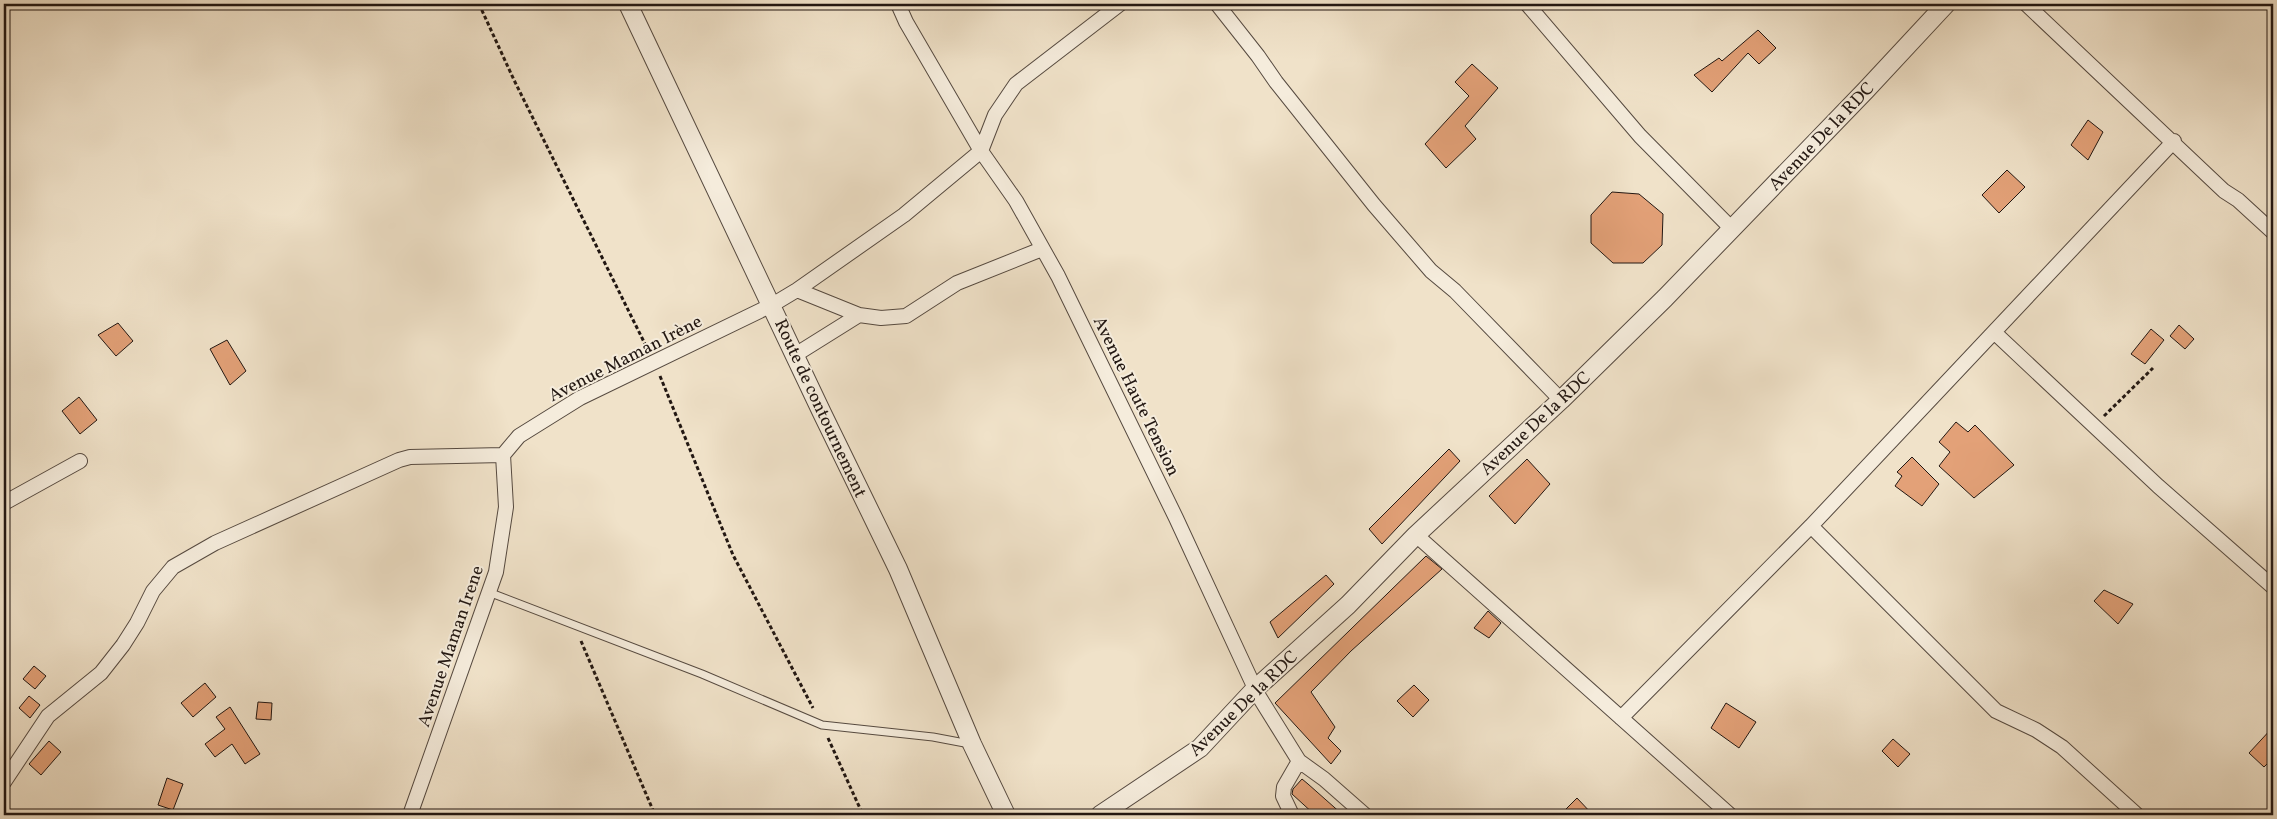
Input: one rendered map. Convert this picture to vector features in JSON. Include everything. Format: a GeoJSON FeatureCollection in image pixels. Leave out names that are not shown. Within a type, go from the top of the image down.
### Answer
{"type":"FeatureCollection","features":[{"type":"Feature","properties":{"kind":"street","name":"Route de contournement"},"geometry":{"type":"LineString","coordinates":[[628,4],[898,569],[972,744],[1006,815]]}},
{"type":"Feature","properties":{"kind":"street","name":"Avenue Haute Tension"},"geometry":{"type":"LineString","coordinates":[[898,4],[906,22],[981,151],[1016,201],[1058,276],[1176,518],[1255,689],[1299,761]]}},
{"type":"Feature","properties":{"kind":"street"},"geometry":{"type":"LineString","coordinates":[[981,151],[995,115],[1016,84],[1120,4]]}},
{"type":"Feature","properties":{"kind":"street"},"geometry":{"type":"LineString","coordinates":[[1217,4],[1276,82],[1409,246],[1431,271],[1455,291],[1561,400]]}},
{"type":"Feature","properties":{"kind":"street"},"geometry":{"type":"LineString","coordinates":[[1527,4],[1640,136],[1731,228]]}},
{"type":"Feature","properties":{"kind":"street","name":"Avenue De la RDC"},"geometry":{"type":"LineString","coordinates":[[1100,815],[1200,748],[1255,689],[1348,605],[1416,535],[1561,400],[1665,298],[1833,125],[1946,4]]}},
{"type":"Feature","properties":{"kind":"street"},"geometry":{"type":"LineString","coordinates":[[2026,4],[2224,190],[2238,200],[2273,232]]}},
{"type":"Feature","properties":{"kind":"street"},"geometry":{"type":"LineString","coordinates":[[1621,718],[1811,526],[2174,141]]}},
{"type":"Feature","properties":{"kind":"street","name":"Avenue Maman Irène"},"geometry":{"type":"LineString","coordinates":[[503,455],[520,436],[573,403],[772,305],[797,290],[904,215],[981,151]]}},
{"type":"Feature","properties":{"kind":"street"},"geometry":{"type":"LineString","coordinates":[[797,290],[859,315],[882,318],[906,316],[957,283],[1042,248]]}},
{"type":"Feature","properties":{"kind":"street"},"geometry":{"type":"LineString","coordinates":[[796,355],[859,315]]}},
{"type":"Feature","properties":{"kind":"street"},"geometry":{"type":"LineString","coordinates":[[1995,333],[2094,428],[2273,587]]}},
{"type":"Feature","properties":{"kind":"street"},"geometry":{"type":"LineString","coordinates":[[4,782],[48,716],[101,672],[124,645],[138,623],[152,591],[173,567],[215,543],[399,460],[410,457],[503,455]]}},
{"type":"Feature","properties":{"kind":"street","name":"Avenue Maman Irene"},"geometry":{"type":"LineString","coordinates":[[410,815],[491,593],[506,507],[503,455]]}},
{"type":"Feature","properties":{"kind":"street"},"geometry":{"type":"LineString","coordinates":[[4,503],[80,461]]}},
{"type":"Feature","properties":{"kind":"street"},"geometry":{"type":"LineString","coordinates":[[1811,526],[1996,712],[2036,730],[2062,746],[2137,815]]}},
{"type":"Feature","properties":{"kind":"street"},"geometry":{"type":"LineString","coordinates":[[1416,535],[1730,815]]}},
{"type":"Feature","properties":{"kind":"street"},"geometry":{"type":"LineString","coordinates":[[1292,815],[1283,796],[1284,787],[1299,761],[1324,779],[1365,815]]}},
{"type":"Feature","properties":{"kind":"lane"},"geometry":{"type":"LineString","coordinates":[[491,593],[702,674],[822,725],[933,737],[972,744]]}},
{"type":"Feature","properties":{"kind":"path"},"geometry":{"type":"LineString","coordinates":[[479,4],[514,80],[654,362],[733,555],[822,725],[863,815]]}},
{"type":"Feature","properties":{"kind":"path"},"geometry":{"type":"LineString","coordinates":[[2094,428],[2111,408],[2153,368]]}},
{"type":"Feature","properties":{"kind":"path"},"geometry":{"type":"LineString","coordinates":[[576,627],[655,815]]}},
{"type":"Feature","properties":{"kind":"building"},"geometry":{"type":"Polygon","coordinates":[[[1758,30],[1776,48],[1759,64],[1748,53],[1712,92],[1694,75],[1719,58],[1722,61],[1758,30]]]}},
{"type":"Feature","properties":{"kind":"building"},"geometry":{"type":"Polygon","coordinates":[[[1472,64],[1498,88],[1465,126],[1476,139],[1446,168],[1425,144],[1469,96],[1455,82],[1472,64]]]}},
{"type":"Feature","properties":{"kind":"building"},"geometry":{"type":"Polygon","coordinates":[[[2088,120],[2103,132],[2088,160],[2071,145],[2088,120]]]}},
{"type":"Feature","properties":{"kind":"building"},"geometry":{"type":"Polygon","coordinates":[[[2007,170],[2025,187],[1999,213],[1982,195],[2007,170]]]}},
{"type":"Feature","properties":{"kind":"building"},"geometry":{"type":"Polygon","coordinates":[[[1612,192],[1639,194],[1663,214],[1662,245],[1643,263],[1613,263],[1591,243],[1591,215],[1612,192]]]}},
{"type":"Feature","properties":{"kind":"building"},"geometry":{"type":"Polygon","coordinates":[[[118,323],[133,341],[116,356],[98,335],[118,323]]]}},
{"type":"Feature","properties":{"kind":"building"},"geometry":{"type":"Polygon","coordinates":[[[2179,325],[2194,339],[2185,349],[2170,336],[2179,325]]]}},
{"type":"Feature","properties":{"kind":"building"},"geometry":{"type":"Polygon","coordinates":[[[2151,329],[2164,340],[2145,364],[2131,354],[2151,329]]]}},
{"type":"Feature","properties":{"kind":"building"},"geometry":{"type":"Polygon","coordinates":[[[227,340],[246,371],[230,385],[210,349],[227,340]]]}},
{"type":"Feature","properties":{"kind":"building"},"geometry":{"type":"Polygon","coordinates":[[[79,397],[97,420],[80,434],[62,411],[79,397]]]}},
{"type":"Feature","properties":{"kind":"building"},"geometry":{"type":"Polygon","coordinates":[[[1956,422],[1968,432],[1975,425],[2014,465],[1974,498],[1939,466],[1950,452],[1939,442],[1956,422]]]}},
{"type":"Feature","properties":{"kind":"building"},"geometry":{"type":"Polygon","coordinates":[[[1449,449],[1460,461],[1382,544],[1369,529],[1449,449]]]}},
{"type":"Feature","properties":{"kind":"building"},"geometry":{"type":"Polygon","coordinates":[[[1912,457],[1939,484],[1922,506],[1895,486],[1902,476],[1897,472],[1912,457]]]}},
{"type":"Feature","properties":{"kind":"building"},"geometry":{"type":"Polygon","coordinates":[[[1527,459],[1550,484],[1515,524],[1489,496],[1527,459]]]}},
{"type":"Feature","properties":{"kind":"building"},"geometry":{"type":"Polygon","coordinates":[[[1426,556],[1442,569],[1351,651],[1311,692],[1335,727],[1328,738],[1341,751],[1331,764],[1275,703],[1426,556]]]}},
{"type":"Feature","properties":{"kind":"building"},"geometry":{"type":"Polygon","coordinates":[[[1326,575],[1334,584],[1278,638],[1270,622],[1326,575]]]}},
{"type":"Feature","properties":{"kind":"building"},"geometry":{"type":"Polygon","coordinates":[[[2104,590],[2133,604],[2118,624],[2094,601],[2104,590]]]}},
{"type":"Feature","properties":{"kind":"building"},"geometry":{"type":"Polygon","coordinates":[[[1488,611],[1501,623],[1489,638],[1474,628],[1488,611]]]}},
{"type":"Feature","properties":{"kind":"building"},"geometry":{"type":"Polygon","coordinates":[[[34,666],[46,676],[35,689],[23,679],[34,666]]]}},
{"type":"Feature","properties":{"kind":"building"},"geometry":{"type":"Polygon","coordinates":[[[205,683],[216,697],[193,717],[181,703],[205,683]]]}},
{"type":"Feature","properties":{"kind":"building"},"geometry":{"type":"Polygon","coordinates":[[[1414,685],[1429,700],[1413,717],[1397,701],[1414,685]]]}},
{"type":"Feature","properties":{"kind":"building"},"geometry":{"type":"Polygon","coordinates":[[[29,696],[40,705],[30,718],[19,708],[29,696]]]}},
{"type":"Feature","properties":{"kind":"building"},"geometry":{"type":"Polygon","coordinates":[[[258,702],[272,703],[271,720],[256,719],[258,702]]]}},
{"type":"Feature","properties":{"kind":"building"},"geometry":{"type":"Polygon","coordinates":[[[1726,703],[1756,722],[1739,748],[1711,728],[1726,703]]]}},
{"type":"Feature","properties":{"kind":"building"},"geometry":{"type":"Polygon","coordinates":[[[230,707],[260,754],[245,764],[232,744],[215,757],[205,744],[225,729],[216,717],[230,707]]]}},
{"type":"Feature","properties":{"kind":"building"},"geometry":{"type":"Polygon","coordinates":[[[2273,727],[2273,758],[2264,767],[2249,753],[2273,727]]]}},
{"type":"Feature","properties":{"kind":"building"},"geometry":{"type":"Polygon","coordinates":[[[1893,739],[1910,754],[1898,767],[1882,751],[1893,739]]]}},
{"type":"Feature","properties":{"kind":"building"},"geometry":{"type":"Polygon","coordinates":[[[49,741],[61,752],[41,775],[29,764],[49,741]]]}},
{"type":"Feature","properties":{"kind":"building"},"geometry":{"type":"Polygon","coordinates":[[[167,778],[183,784],[173,810],[158,805],[167,778]]]}},
{"type":"Feature","properties":{"kind":"building"},"geometry":{"type":"Polygon","coordinates":[[[1302,779],[1343,815],[1315,815],[1292,794],[1293,789],[1302,779]]]}},
{"type":"Feature","properties":{"kind":"building"},"geometry":{"type":"Polygon","coordinates":[[[1577,798],[1593,815],[1560,815],[1577,798]]]}}]}
